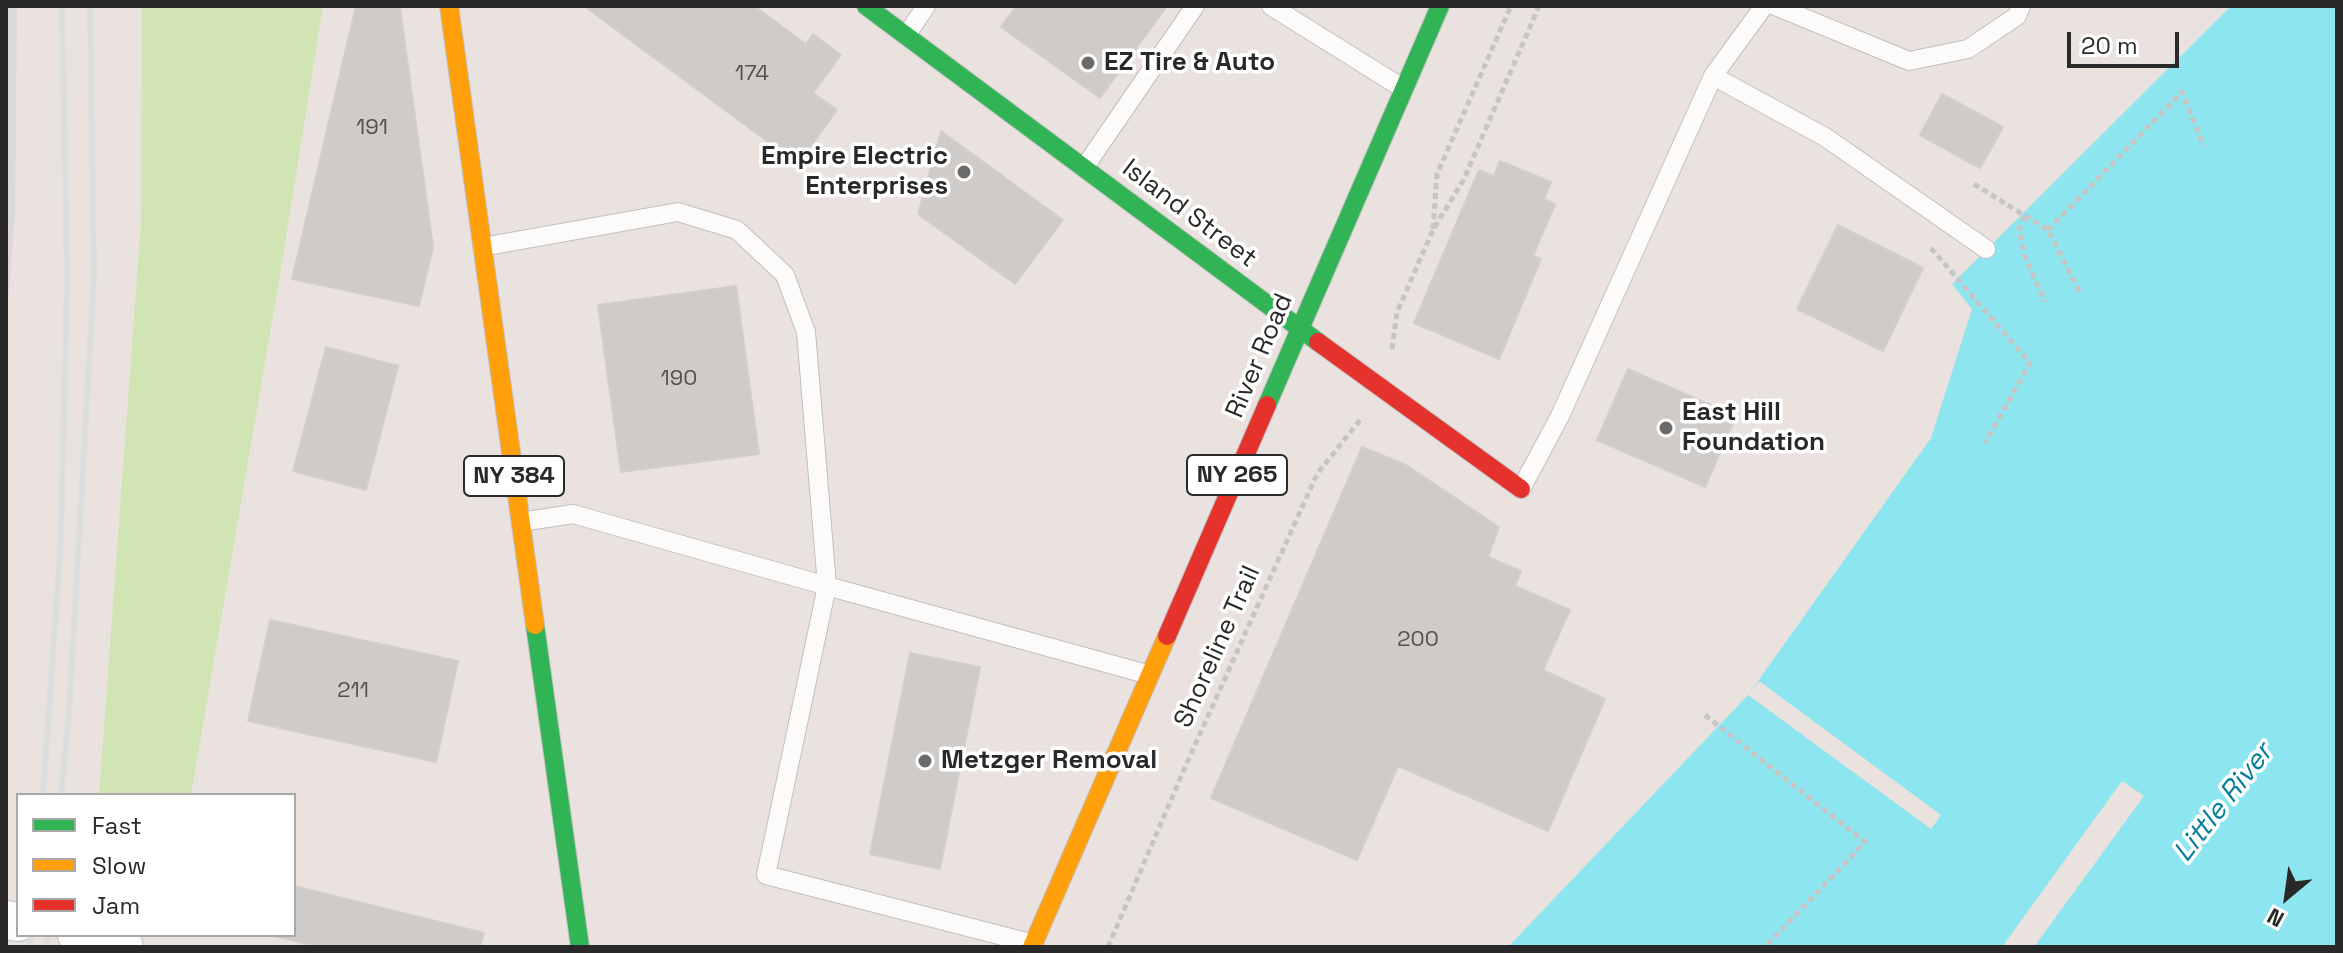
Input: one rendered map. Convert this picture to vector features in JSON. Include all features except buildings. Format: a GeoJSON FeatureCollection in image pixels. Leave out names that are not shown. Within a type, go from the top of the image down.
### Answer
{"type":"FeatureCollection","features":[{"type":"Feature","properties":{"kind":"main road","name":"NY 384"},"geometry":{"type":"LineString","coordinates":[[449,6],[580,947]]}},
{"type":"Feature","properties":{"kind":"main road","name":"Island Street"},"geometry":{"type":"LineString","coordinates":[[866,6],[1521,489]]}},
{"type":"Feature","properties":{"kind":"main road","name":"River Road"},"geometry":{"type":"LineString","coordinates":[[1033,945],[1440,6]]}},
{"type":"Feature","properties":{"kind":"street"},"geometry":{"type":"LineString","coordinates":[[85,937],[124,947]]}},
{"type":"Feature","properties":{"kind":"lane"},"geometry":{"type":"LineString","coordinates":[[906,36],[926,6]]}},
{"type":"Feature","properties":{"kind":"lane"},"geometry":{"type":"LineString","coordinates":[[1084,168],[1195,6]]}},
{"type":"Feature","properties":{"kind":"lane"},"geometry":{"type":"LineString","coordinates":[[1271,6],[1404,89]]}},
{"type":"Feature","properties":{"kind":"lane"},"geometry":{"type":"LineString","coordinates":[[1521,489],[1560,416],[1713,76],[1764,6]]}},
{"type":"Feature","properties":{"kind":"lane"},"geometry":{"type":"LineString","coordinates":[[1775,6],[1909,61],[1968,49],[2017,16],[2021,6]]}},
{"type":"Feature","properties":{"kind":"lane"},"geometry":{"type":"LineString","coordinates":[[1713,76],[1825,137],[1986,249]]}},
{"type":"Feature","properties":{"kind":"lane"},"geometry":{"type":"LineString","coordinates":[[482,247],[678,212],[737,230],[785,275],[806,332],[827,586],[766,875],[1033,945]]}},
{"type":"Feature","properties":{"kind":"lane"},"geometry":{"type":"LineString","coordinates":[[521,522],[573,514],[1150,675]]}},
{"type":"Feature","properties":{"kind":"path"},"geometry":{"type":"LineString","coordinates":[[1433,230],[1437,174],[1511,6]]}},
{"type":"Feature","properties":{"kind":"path"},"geometry":{"type":"LineString","coordinates":[[1390,355],[1397,312],[1433,230],[1464,179],[1539,6]]}},
{"type":"Feature","properties":{"kind":"path"},"geometry":{"type":"LineString","coordinates":[[2048,230],[2182,92],[2204,147]]}},
{"type":"Feature","properties":{"kind":"path"},"geometry":{"type":"LineString","coordinates":[[1974,184],[2048,230],[2080,293]]}},
{"type":"Feature","properties":{"kind":"path"},"geometry":{"type":"LineString","coordinates":[[2025,216],[2019,230],[2025,257],[2045,302]]}},
{"type":"Feature","properties":{"kind":"path"},"geometry":{"type":"LineString","coordinates":[[1922,237],[2030,363],[1985,443]]}},
{"type":"Feature","properties":{"kind":"path","name":"Shoreline Trail"},"geometry":{"type":"LineString","coordinates":[[1108,947],[1317,474],[1362,419]]}},
{"type":"Feature","properties":{"kind":"path"},"geometry":{"type":"LineString","coordinates":[[1705,715],[1865,842],[1765,947]]}},
{"type":"Feature","properties":{"kind":"shaded area"},"geometry":{"type":"Polygon","coordinates":[[[6,6],[17,6],[15,213],[6,326],[6,6]]]}},
{"type":"Feature","properties":{"kind":"green space"},"geometry":{"type":"Polygon","coordinates":[[[142,6],[323,6],[191,793],[99,793],[141,222],[142,6]]]}},
{"type":"Feature","properties":{"kind":"water","name":"Little River"},"geometry":{"type":"Polygon","coordinates":[[[2231,6],[2337,6],[2337,947],[1508,947],[1748,695],[1931,438],[1972,309],[1952,284],[2231,6]]]}},
{"type":"Feature","properties":{"kind":"pier"},"geometry":{"type":"Polygon","coordinates":[[[1759,681],[1941,815],[1931,829],[1748,695],[1759,681]]]}},
{"type":"Feature","properties":{"kind":"pier"},"geometry":{"type":"Polygon","coordinates":[[[2122,781],[2144,796],[2034,947],[2002,947],[2122,781]]]}},
{"type":"Feature","properties":{"kind":"railway"},"geometry":{"type":"LineString","coordinates":[[43,793],[61,538],[67,279],[62,6]]}},
{"type":"Feature","properties":{"kind":"railway"},"geometry":{"type":"LineString","coordinates":[[61,793],[69,713],[94,276],[90,6]]}},
{"type":"Feature","properties":{"kind":"railway"},"geometry":{"type":"LineString","coordinates":[[30,947],[31,937]]}},
{"type":"Feature","properties":{"kind":"railway"},"geometry":{"type":"LineString","coordinates":[[47,947],[48,937]]}},
{"type":"Feature","properties":{"kind":"traffic: fast"},"geometry":{"type":"LineString","coordinates":[[866,6],[1318,342]]}},
{"type":"Feature","properties":{"kind":"traffic: fast"},"geometry":{"type":"LineString","coordinates":[[1267,405],[1440,6]]}},
{"type":"Feature","properties":{"kind":"traffic: fast"},"geometry":{"type":"LineString","coordinates":[[535,625],[580,947]]}},
{"type":"Feature","properties":{"kind":"traffic: slow"},"geometry":{"type":"LineString","coordinates":[[449,6],[535,625]]}},
{"type":"Feature","properties":{"kind":"traffic: slow"},"geometry":{"type":"LineString","coordinates":[[1032,947],[1167,636]]}},
{"type":"Feature","properties":{"kind":"traffic: jam"},"geometry":{"type":"LineString","coordinates":[[1318,342],[1521,489]]}},
{"type":"Feature","properties":{"kind":"traffic: jam"},"geometry":{"type":"LineString","coordinates":[[1167,636],[1267,405]]}},
{"type":"Feature","properties":{"kind":"place","name":"EZ Tire & Auto"},"geometry":{"type":"Point","coordinates":[1088,63]}},
{"type":"Feature","properties":{"kind":"place","name":"Empire Electric Enterprises"},"geometry":{"type":"Point","coordinates":[964,172]}},
{"type":"Feature","properties":{"kind":"place","name":"East Hill Foundation"},"geometry":{"type":"Point","coordinates":[1666,428]}},
{"type":"Feature","properties":{"kind":"place","name":"Metzger Removal"},"geometry":{"type":"Point","coordinates":[925,761]}}]}
